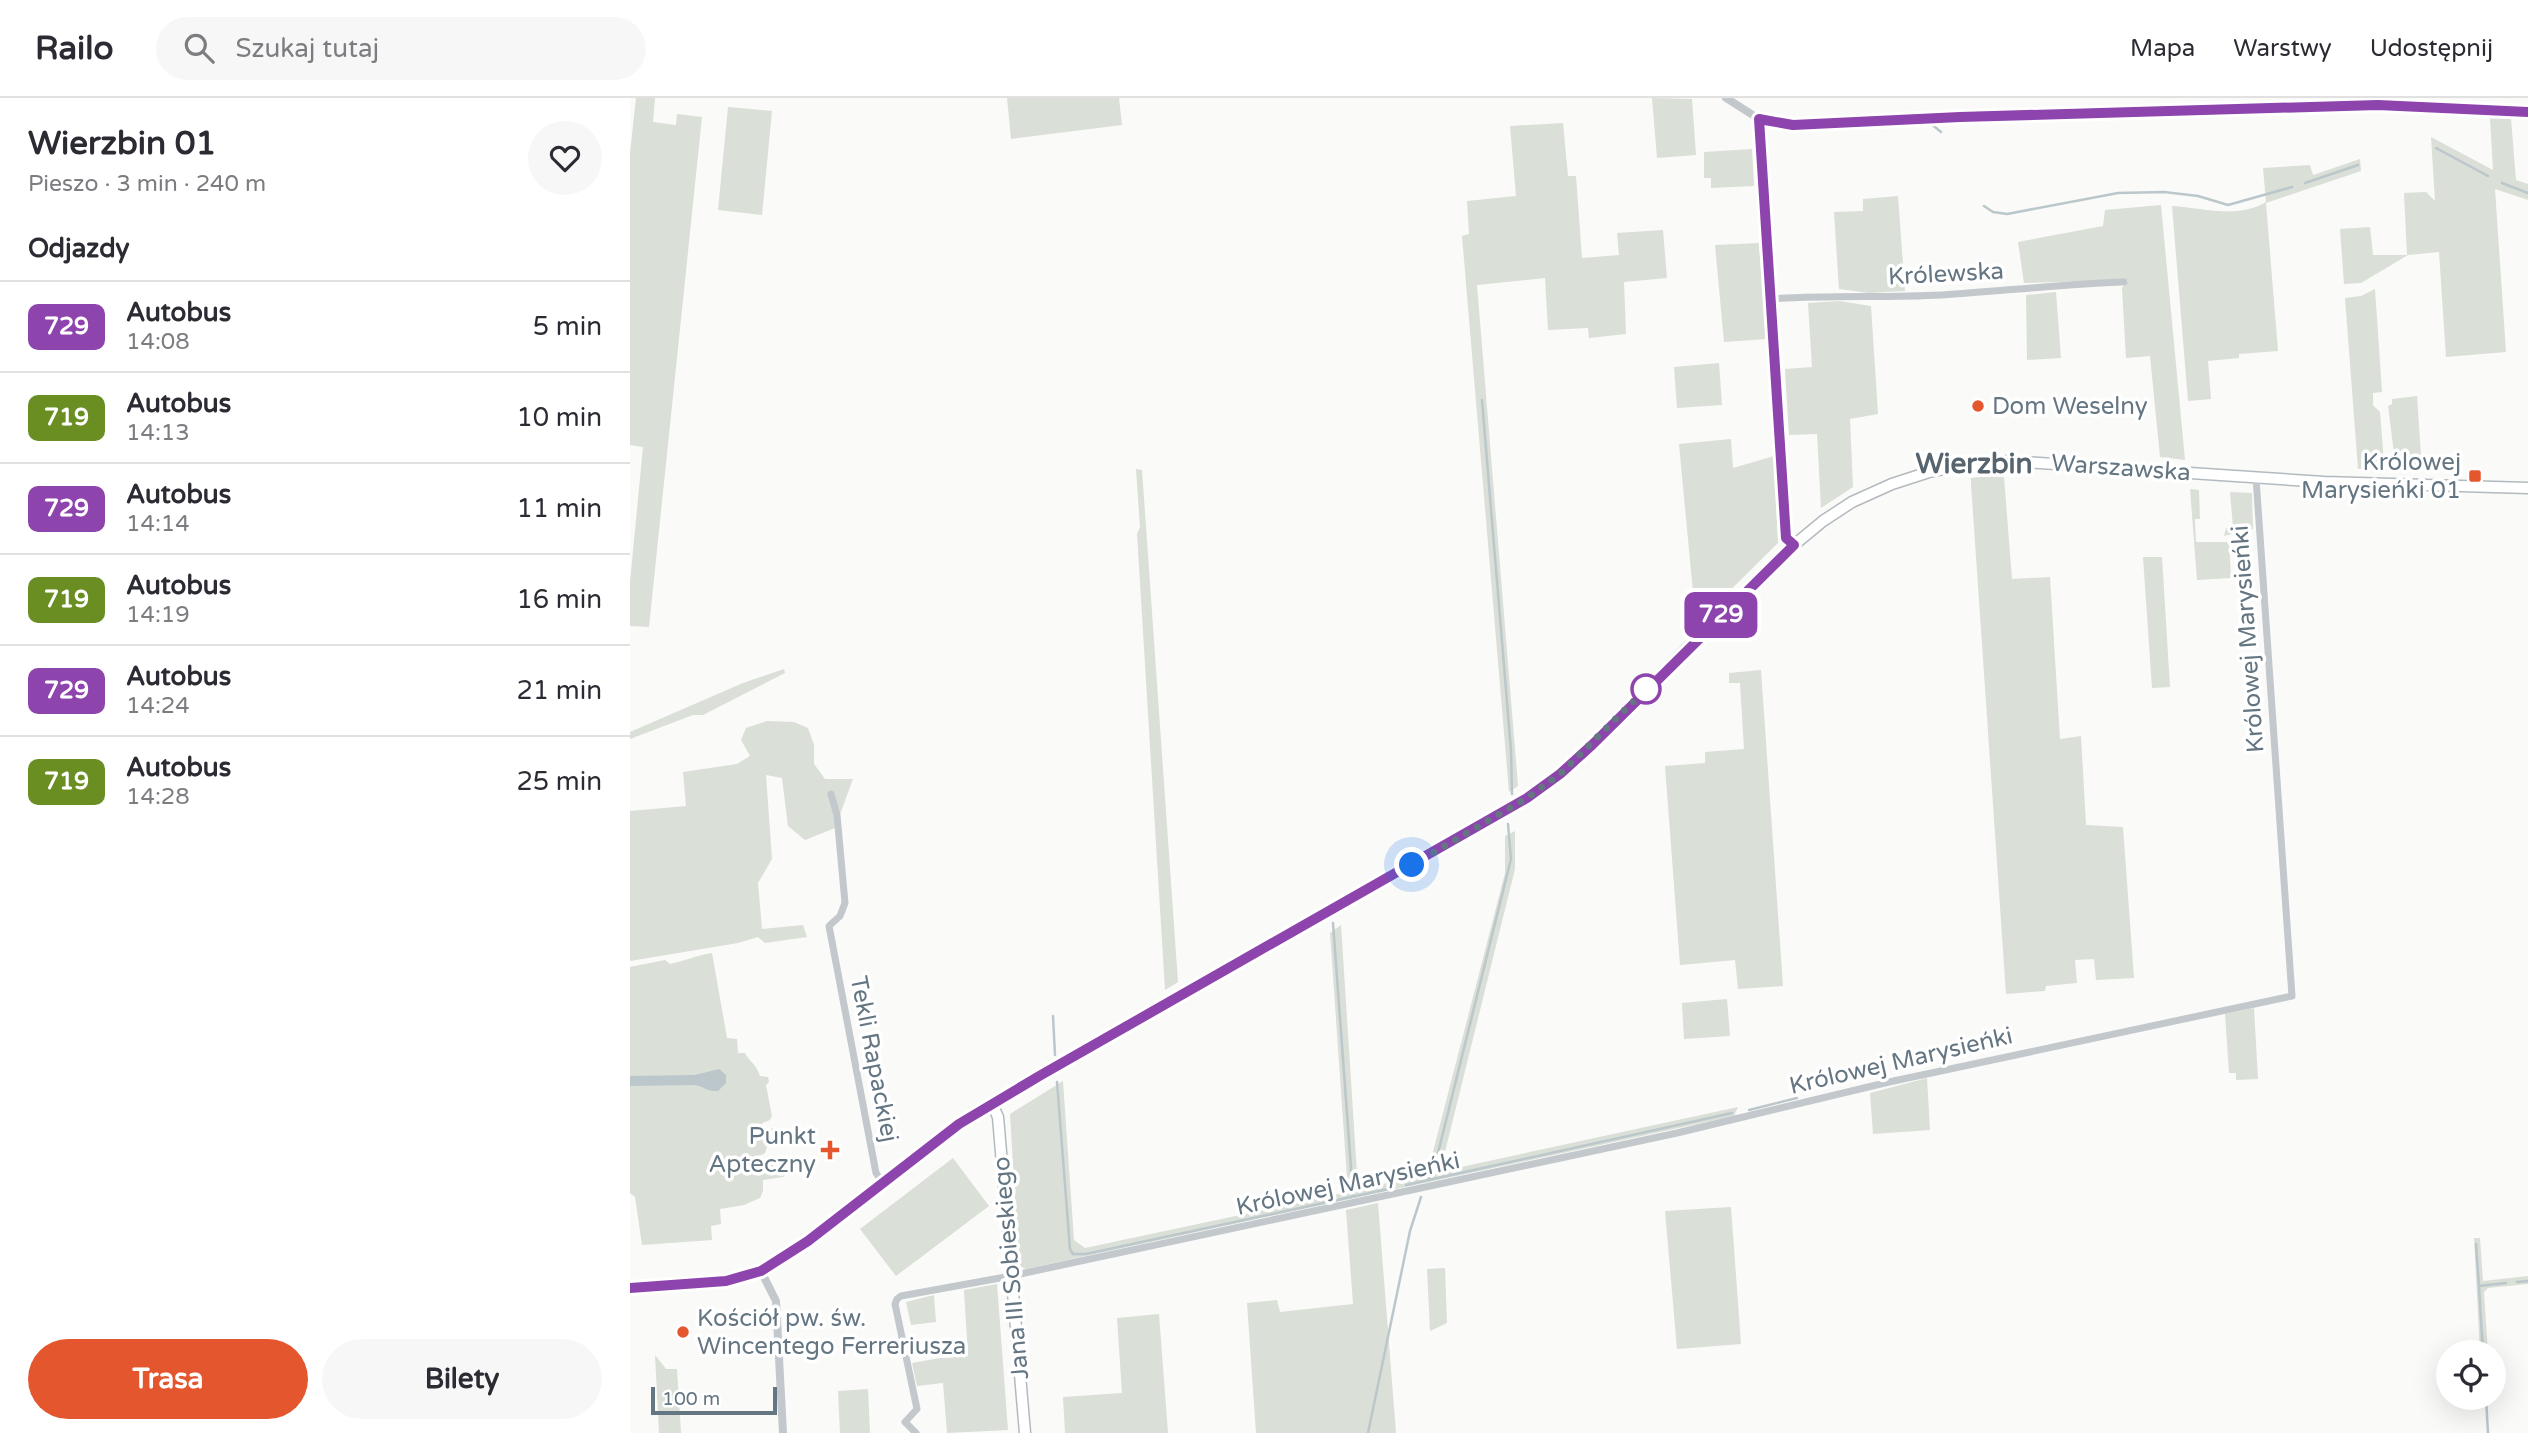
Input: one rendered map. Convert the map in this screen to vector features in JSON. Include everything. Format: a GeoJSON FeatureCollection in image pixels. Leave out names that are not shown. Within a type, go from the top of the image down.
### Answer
{"type":"FeatureCollection","features":[{"type":"Feature","properties":{"kind":"main road","name":"Warszawska"},"geometry":{"type":"LineString","coordinates":[[630,1288],[726,1281],[761,1271],[808,1241],[959,1124],[1527,798],[1560,774],[1592,745],[1794,545],[1852,502],[1899,481],[1969,464],[2020,461],[2256,478],[2528,488]]}},
{"type":"Feature","properties":{"kind":"main road","name":"Jana III Sobieskiego"},"geometry":{"type":"LineString","coordinates":[[992,1104],[998,1117],[1024,1433]]}},
{"type":"Feature","properties":{"kind":"street"},"geometry":{"type":"LineString","coordinates":[[1726,98],[1759,119],[1793,125],[1960,117],[2378,105],[2528,112]]}},
{"type":"Feature","properties":{"kind":"street"},"geometry":{"type":"LineString","coordinates":[[1759,119],[1786,538],[1794,545]]}},
{"type":"Feature","properties":{"kind":"street","name":"Królewska"},"geometry":{"type":"LineString","coordinates":[[1770,299],[1843,295],[1870,298],[1942,295],[2124,282]]}},
{"type":"Feature","properties":{"kind":"street","name":"Królowej Marysieńki"},"geometry":{"type":"LineString","coordinates":[[1011,1276],[1677,1133],[1889,1082],[2292,996],[2256,478]]}},
{"type":"Feature","properties":{"kind":"street","name":"Tekli Rapackiej"},"geometry":{"type":"LineString","coordinates":[[831,794],[837,815],[845,903],[840,916],[829,926],[876,1173],[883,1183]]}},
{"type":"Feature","properties":{"kind":"street"},"geometry":{"type":"LineString","coordinates":[[761,1271],[776,1301],[783,1433]]}},
{"type":"Feature","properties":{"kind":"street"},"geometry":{"type":"LineString","coordinates":[[916,1433],[905,1422],[917,1409],[895,1304],[897,1299],[1011,1276]]}},
{"type":"Feature","properties":{"kind":"shaded area"},"geometry":{"type":"Polygon","coordinates":[[[636,98],[655,98],[653,122],[676,125],[677,114],[702,117],[649,627],[630,626],[630,582],[643,447],[630,445],[630,153],[636,98]]]}},
{"type":"Feature","properties":{"kind":"shaded area"},"geometry":{"type":"Polygon","coordinates":[[[1007,98],[1119,98],[1122,125],[1011,139],[1007,98]]]}},
{"type":"Feature","properties":{"kind":"shaded area"},"geometry":{"type":"Polygon","coordinates":[[[1652,98],[1692,99],[1696,155],[1657,158],[1652,98]]]}},
{"type":"Feature","properties":{"kind":"shaded area"},"geometry":{"type":"Polygon","coordinates":[[[728,107],[772,111],[762,215],[718,210],[728,107]]]}},
{"type":"Feature","properties":{"kind":"shaded area"},"geometry":{"type":"Polygon","coordinates":[[[2490,118],[2511,119],[2516,180],[2528,184],[2528,200],[2495,189],[2506,352],[2446,357],[2439,252],[2408,255],[2361,283],[2344,284],[2340,229],[2370,227],[2373,255],[2407,255],[2404,193],[2426,192],[2435,201],[2431,137],[2493,170],[2490,118]]]}},
{"type":"Feature","properties":{"kind":"shaded area"},"geometry":{"type":"Polygon","coordinates":[[[1563,123],[1568,176],[1576,176],[1582,258],[1619,255],[1617,233],[1663,230],[1667,278],[1624,282],[1626,334],[1589,338],[1588,328],[1548,330],[1545,278],[1477,285],[1518,786],[1509,792],[1462,236],[1469,234],[1467,201],[1516,196],[1510,126],[1563,123]]]}},
{"type":"Feature","properties":{"kind":"shaded area"},"geometry":{"type":"Polygon","coordinates":[[[1752,149],[1754,186],[1711,188],[1711,178],[1704,178],[1704,152],[1752,149]]]}},
{"type":"Feature","properties":{"kind":"shaded area"},"geometry":{"type":"Polygon","coordinates":[[[2360,159],[2361,171],[2266,203],[2278,351],[2239,354],[2239,358],[2208,361],[2211,399],[2188,401],[2172,206],[2220,211],[2244,210],[2266,202],[2263,168],[2310,165],[2313,175],[2360,159]]]}},
{"type":"Feature","properties":{"kind":"shaded area"},"geometry":{"type":"Polygon","coordinates":[[[1898,196],[1905,291],[1869,293],[1839,289],[1834,212],[1863,211],[1863,199],[1898,196]]]}},
{"type":"Feature","properties":{"kind":"shaded area"},"geometry":{"type":"Polygon","coordinates":[[[2161,205],[2185,460],[2160,457],[2150,356],[2126,358],[2122,288],[2128,280],[2024,283],[2018,242],[2103,226],[2105,210],[2161,205]]]}},
{"type":"Feature","properties":{"kind":"shaded area"},"geometry":{"type":"Polygon","coordinates":[[[1759,243],[1766,339],[1724,342],[1715,245],[1759,243]]]}},
{"type":"Feature","properties":{"kind":"shaded area"},"geometry":{"type":"Polygon","coordinates":[[[2375,289],[2382,392],[2373,393],[2373,405],[2380,412],[2384,463],[2379,469],[2358,469],[2345,298],[2361,296],[2375,289]]]}},
{"type":"Feature","properties":{"kind":"shaded area"},"geometry":{"type":"Polygon","coordinates":[[[2056,292],[2061,358],[2027,360],[2026,295],[2056,292]]]}},
{"type":"Feature","properties":{"kind":"shaded area"},"geometry":{"type":"Polygon","coordinates":[[[1839,301],[1871,306],[1878,414],[1850,419],[1853,487],[1821,508],[1817,434],[1789,435],[1785,369],[1812,367],[1808,303],[1839,301]]]}},
{"type":"Feature","properties":{"kind":"shaded area"},"geometry":{"type":"Polygon","coordinates":[[[1719,363],[1722,405],[1677,408],[1674,367],[1719,363]]]}},
{"type":"Feature","properties":{"kind":"shaded area"},"geometry":{"type":"Polygon","coordinates":[[[2417,396],[2422,471],[2404,470],[2395,461],[2388,406],[2392,404],[2392,399],[2417,396]]]}},
{"type":"Feature","properties":{"kind":"shaded area"},"geometry":{"type":"Polygon","coordinates":[[[1731,439],[1733,468],[1774,456],[1778,543],[1696,624],[1679,444],[1731,439]]]}},
{"type":"Feature","properties":{"kind":"shaded area"},"geometry":{"type":"Polygon","coordinates":[[[1136,469],[1142,470],[1178,982],[1165,990],[1137,534],[1140,527],[1136,469]]]}},
{"type":"Feature","properties":{"kind":"shaded area"},"geometry":{"type":"Polygon","coordinates":[[[2004,477],[2012,579],[2050,577],[2060,739],[2081,736],[2086,825],[2123,827],[2134,978],[2096,980],[2094,959],[2075,960],[2077,983],[2046,986],[2045,991],[2006,994],[1971,484],[1971,478],[2004,477]]]}},
{"type":"Feature","properties":{"kind":"shaded area"},"geometry":{"type":"Polygon","coordinates":[[[2190,489],[2199,490],[2200,519],[2195,519],[2196,542],[2229,542],[2231,578],[2197,580],[2190,489]]]}},
{"type":"Feature","properties":{"kind":"shaded area"},"geometry":{"type":"Polygon","coordinates":[[[2230,492],[2252,493],[2253,529],[2237,530],[2224,536],[2226,528],[2233,527],[2230,492]]]}},
{"type":"Feature","properties":{"kind":"shaded area"},"geometry":{"type":"Polygon","coordinates":[[[2143,557],[2162,557],[2170,687],[2152,688],[2143,557]]]}},
{"type":"Feature","properties":{"kind":"shaded area"},"geometry":{"type":"Polygon","coordinates":[[[784,669],[785,673],[703,715],[693,715],[630,739],[630,732],[743,683],[784,669]]]}},
{"type":"Feature","properties":{"kind":"shaded area"},"geometry":{"type":"Polygon","coordinates":[[[1761,670],[1783,986],[1738,989],[1735,960],[1680,965],[1665,766],[1705,763],[1705,752],[1744,749],[1740,683],[1729,683],[1729,673],[1761,670]]]}},
{"type":"Feature","properties":{"kind":"shaded area"},"geometry":{"type":"Polygon","coordinates":[[[767,721],[794,722],[808,728],[814,745],[814,764],[825,779],[853,779],[835,828],[805,840],[788,826],[782,778],[766,775],[772,859],[758,883],[762,929],[803,925],[807,937],[765,943],[758,937],[738,943],[630,961],[630,811],[686,806],[683,772],[737,764],[750,756],[741,740],[746,728],[767,721]]]}},
{"type":"Feature","properties":{"kind":"shaded area"},"geometry":{"type":"Polygon","coordinates":[[[1515,831],[1515,869],[1438,1172],[1738,1107],[1734,1116],[1026,1269],[1019,1266],[1010,1114],[1063,1081],[1074,1240],[1085,1248],[1348,1192],[1330,933],[1341,925],[1358,1189],[1427,1175],[1505,873],[1505,836],[1515,831]]]}},
{"type":"Feature","properties":{"kind":"shaded area"},"geometry":{"type":"Polygon","coordinates":[[[712,953],[727,1038],[737,1039],[738,1053],[745,1053],[760,1076],[768,1077],[769,1082],[766,1085],[772,1116],[770,1120],[762,1123],[764,1130],[775,1128],[776,1139],[768,1144],[765,1153],[759,1156],[762,1162],[769,1159],[794,1158],[799,1162],[795,1171],[783,1177],[763,1180],[760,1198],[744,1205],[720,1209],[721,1224],[711,1226],[712,1240],[642,1245],[635,1197],[630,1193],[630,967],[665,960],[670,964],[712,953]]]}},
{"type":"Feature","properties":{"kind":"shaded area"},"geometry":{"type":"Polygon","coordinates":[[[1727,999],[1730,1036],[1684,1039],[1682,1003],[1727,999]]]}},
{"type":"Feature","properties":{"kind":"shaded area"},"geometry":{"type":"Polygon","coordinates":[[[2254,1008],[2258,1079],[2236,1080],[2236,1073],[2229,1073],[2225,1014],[2254,1008]]]}},
{"type":"Feature","properties":{"kind":"shaded area"},"geometry":{"type":"Polygon","coordinates":[[[719,1069],[726,1075],[726,1083],[718,1091],[694,1085],[630,1086],[630,1076],[695,1075],[719,1069]]]}},
{"type":"Feature","properties":{"kind":"shaded area"},"geometry":{"type":"Polygon","coordinates":[[[1927,1078],[1930,1130],[1873,1134],[1870,1093],[1927,1078]]]}},
{"type":"Feature","properties":{"kind":"shaded area"},"geometry":{"type":"Polygon","coordinates":[[[953,1158],[989,1206],[896,1276],[860,1229],[953,1158]]]}},
{"type":"Feature","properties":{"kind":"shaded area"},"geometry":{"type":"Polygon","coordinates":[[[1378,1203],[1396,1433],[1256,1433],[1247,1303],[1277,1300],[1280,1312],[1353,1304],[1346,1210],[1378,1203]]]}},
{"type":"Feature","properties":{"kind":"shaded area"},"geometry":{"type":"Polygon","coordinates":[[[1731,1207],[1741,1344],[1677,1349],[1665,1211],[1731,1207]]]}},
{"type":"Feature","properties":{"kind":"shaded area"},"geometry":{"type":"Polygon","coordinates":[[[2474,1238],[2480,1238],[2483,1281],[2528,1276],[2528,1284],[2488,1288],[2484,1292],[2487,1340],[2479,1340],[2474,1238]]]}},
{"type":"Feature","properties":{"kind":"shaded area"},"geometry":{"type":"Polygon","coordinates":[[[1445,1268],[1447,1323],[1430,1331],[1427,1269],[1445,1268]]]}},
{"type":"Feature","properties":{"kind":"shaded area"},"geometry":{"type":"Polygon","coordinates":[[[997,1284],[1008,1430],[947,1433],[943,1383],[917,1386],[912,1363],[968,1356],[964,1290],[997,1284]]]}},
{"type":"Feature","properties":{"kind":"shaded area"},"geometry":{"type":"Polygon","coordinates":[[[934,1295],[936,1322],[911,1325],[906,1302],[934,1295]]]}},
{"type":"Feature","properties":{"kind":"shaded area"},"geometry":{"type":"Polygon","coordinates":[[[1159,1314],[1168,1433],[1065,1433],[1063,1397],[1122,1393],[1117,1318],[1159,1314]]]}},
{"type":"Feature","properties":{"kind":"shaded area"},"geometry":{"type":"Polygon","coordinates":[[[655,1355],[666,1369],[677,1369],[681,1433],[659,1433],[655,1355]]]}},
{"type":"Feature","properties":{"kind":"shaded area"},"geometry":{"type":"Polygon","coordinates":[[[868,1389],[870,1433],[840,1433],[838,1391],[868,1389]]]}},
{"type":"Feature","properties":{"kind":"waterway"},"geometry":{"type":"LineString","coordinates":[[1930,123],[1941,132]]}},
{"type":"Feature","properties":{"kind":"waterway"},"geometry":{"type":"LineString","coordinates":[[2436,148],[2488,176]]}},
{"type":"Feature","properties":{"kind":"waterway"},"geometry":{"type":"LineString","coordinates":[[2305,183],[2358,165]]}},
{"type":"Feature","properties":{"kind":"waterway"},"geometry":{"type":"LineString","coordinates":[[2502,183],[2528,193]]}},
{"type":"Feature","properties":{"kind":"waterway"},"geometry":{"type":"LineString","coordinates":[[1984,206],[1993,212],[2007,214],[2118,193],[2164,192],[2198,196],[2228,205],[2292,187]]}},
{"type":"Feature","properties":{"kind":"waterway"},"geometry":{"type":"LineString","coordinates":[[1482,400],[1511,750],[1512,794]]}},
{"type":"Feature","properties":{"kind":"waterway"},"geometry":{"type":"LineString","coordinates":[[1428,1180],[1435,1165],[1511,859],[1508,824]]}},
{"type":"Feature","properties":{"kind":"waterway"},"geometry":{"type":"LineString","coordinates":[[1333,923],[1353,1195]]}},
{"type":"Feature","properties":{"kind":"waterway"},"geometry":{"type":"LineString","coordinates":[[1053,1016],[1055,1055]]}},
{"type":"Feature","properties":{"kind":"waterway"},"geometry":{"type":"LineString","coordinates":[[1057,1082],[1070,1249],[1073,1254],[1086,1254],[1393,1188]]}},
{"type":"Feature","properties":{"kind":"waterway"},"geometry":{"type":"LineString","coordinates":[[1749,1110],[1797,1098]]}},
{"type":"Feature","properties":{"kind":"waterway"},"geometry":{"type":"LineString","coordinates":[[1406,1185],[1732,1113]]}},
{"type":"Feature","properties":{"kind":"waterway"},"geometry":{"type":"LineString","coordinates":[[1368,1433],[1410,1231],[1421,1197]]}},
{"type":"Feature","properties":{"kind":"waterway"},"geometry":{"type":"LineString","coordinates":[[2476,1244],[2479,1286]]}},
{"type":"Feature","properties":{"kind":"waterway"},"geometry":{"type":"LineString","coordinates":[[2517,1282],[2528,1281]]}},
{"type":"Feature","properties":{"kind":"waterway"},"geometry":{"type":"LineString","coordinates":[[2482,1340],[2479,1286],[2506,1283]]}},
{"type":"Feature","properties":{"kind":"waterway"},"geometry":{"type":"LineString","coordinates":[[2487,1410],[2488,1433]]}},
{"type":"Feature","properties":{"kind":"bus line","name":"729"},"geometry":{"type":"LineString","coordinates":[[630,1288],[726,1281],[761,1271],[808,1241],[959,1124],[1527,798],[1560,774],[1592,745],[1794,545],[1786,538],[1759,119],[1793,125],[1960,117],[2378,105],[2528,112]]}},
{"type":"Feature","properties":{"kind":"place","name":"Dom Weselny"},"geometry":{"type":"Point","coordinates":[1978,406]}},
{"type":"Feature","properties":{"kind":"place","name":"Królowej Marysieńki 01"},"geometry":{"type":"Point","coordinates":[2475,476]}},
{"type":"Feature","properties":{"kind":"place","name":"Punkt Apteczny"},"geometry":{"type":"Point","coordinates":[830,1150]}},
{"type":"Feature","properties":{"kind":"place","name":"Kościół pw. św. Wincentego Ferreriusza"},"geometry":{"type":"Point","coordinates":[683,1332]}},
{"type":"Feature","properties":{"kind":"district","name":"Wierzbin"},"geometry":{"type":"Point","coordinates":[1974,464]}},
{"type":"Feature","properties":{"kind":"route"},"geometry":{"type":"LineString","coordinates":[[1412,865],[1527,798],[1560,774],[1646,689]]}}]}
